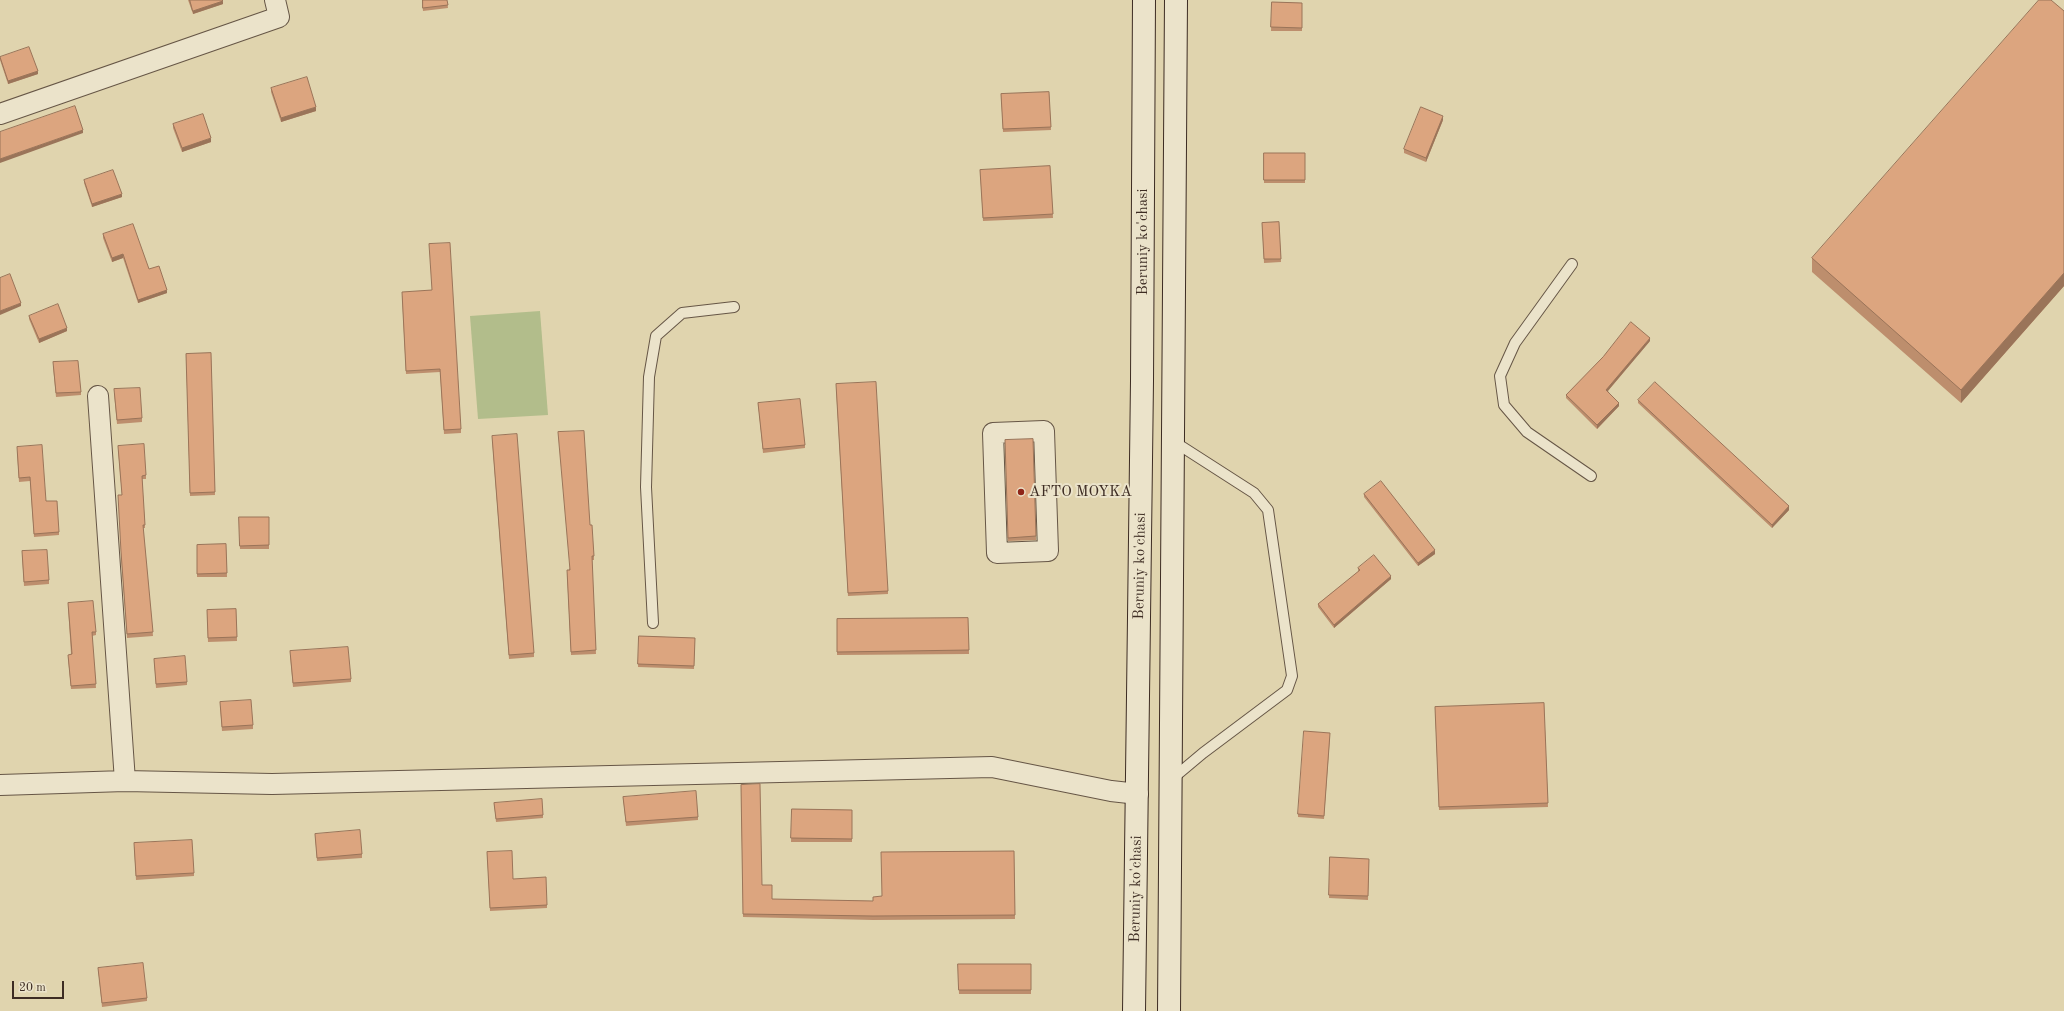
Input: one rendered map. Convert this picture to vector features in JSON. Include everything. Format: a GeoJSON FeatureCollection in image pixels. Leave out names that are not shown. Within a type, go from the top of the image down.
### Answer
{"type":"FeatureCollection","features":[{"type":"Feature","properties":{"kind":"main road","name":"Beruniy ko'chasi"},"geometry":{"type":"LineString","coordinates":[[1134,1011],[1134,912],[1138,794],[1144,0]]}},
{"type":"Feature","properties":{"kind":"main road","name":"Beruniy ko'chasi"},"geometry":{"type":"LineString","coordinates":[[1169,1011],[1176,0]]}},
{"type":"Feature","properties":{"kind":"main road"},"geometry":{"type":"LineString","coordinates":[[1142,381],[1174,380]]}},
{"type":"Feature","properties":{"kind":"street"},"geometry":{"type":"LineString","coordinates":[[0,114],[279,17],[275,0]]}},
{"type":"Feature","properties":{"kind":"street"},"geometry":{"type":"LineString","coordinates":[[98,396],[125,781]]}},
{"type":"Feature","properties":{"kind":"street"},"geometry":{"type":"LineString","coordinates":[[1044,431],[1048,551],[997,553],[993,432],[1044,431]]}},
{"type":"Feature","properties":{"kind":"street"},"geometry":{"type":"LineString","coordinates":[[0,785],[125,781],[272,784],[992,767],[1111,791],[1138,794]]}},
{"type":"Feature","properties":{"kind":"lane"},"geometry":{"type":"LineString","coordinates":[[1572,264],[1515,343],[1500,376],[1504,405],[1527,432],[1592,476]]}},
{"type":"Feature","properties":{"kind":"lane"},"geometry":{"type":"LineString","coordinates":[[653,623],[646,487],[649,377],[656,336],[682,313],[734,307]]}},
{"type":"Feature","properties":{"kind":"lane"},"geometry":{"type":"LineString","coordinates":[[1171,780],[1203,753],[1287,690],[1292,676],[1268,510],[1254,493],[1173,441]]}},
{"type":"Feature","properties":{"kind":"green space"},"geometry":{"type":"Polygon","coordinates":[[[540,311],[548,415],[478,419],[470,316],[540,311]]]}},
{"type":"Feature","properties":{"kind":"building"},"geometry":{"type":"Polygon","coordinates":[[[190,0],[222,0],[223,1],[193,11],[190,0]]]}},
{"type":"Feature","properties":{"kind":"building"},"geometry":{"type":"Polygon","coordinates":[[[423,0],[447,0],[448,5],[423,8],[423,0]]]}},
{"type":"Feature","properties":{"kind":"building"},"geometry":{"type":"Polygon","coordinates":[[[2039,0],[2051,0],[2064,11],[2064,273],[1961,390],[1812,258],[2039,0]]]}},
{"type":"Feature","properties":{"kind":"building"},"geometry":{"type":"Polygon","coordinates":[[[1272,2],[1302,3],[1302,28],[1271,27],[1272,2]]]}},
{"type":"Feature","properties":{"kind":"building"},"geometry":{"type":"Polygon","coordinates":[[[29,47],[38,71],[8,81],[0,57],[29,47]]]}},
{"type":"Feature","properties":{"kind":"building"},"geometry":{"type":"Polygon","coordinates":[[[307,77],[316,107],[281,118],[271,88],[307,77]]]}},
{"type":"Feature","properties":{"kind":"building"},"geometry":{"type":"Polygon","coordinates":[[[1049,92],[1051,127],[1003,129],[1001,94],[1049,92]]]}},
{"type":"Feature","properties":{"kind":"building"},"geometry":{"type":"Polygon","coordinates":[[[75,106],[83,130],[0,159],[0,132],[75,106]]]}},
{"type":"Feature","properties":{"kind":"building"},"geometry":{"type":"Polygon","coordinates":[[[1421,107],[1443,116],[1426,158],[1404,149],[1421,107]]]}},
{"type":"Feature","properties":{"kind":"building"},"geometry":{"type":"Polygon","coordinates":[[[203,114],[211,138],[182,148],[173,124],[203,114]]]}},
{"type":"Feature","properties":{"kind":"building"},"geometry":{"type":"Polygon","coordinates":[[[1264,153],[1305,153],[1305,180],[1264,180],[1264,153]]]}},
{"type":"Feature","properties":{"kind":"building"},"geometry":{"type":"Polygon","coordinates":[[[1050,166],[1053,214],[983,218],[980,170],[1050,166]]]}},
{"type":"Feature","properties":{"kind":"building"},"geometry":{"type":"Polygon","coordinates":[[[113,170],[122,194],[92,204],[84,180],[113,170]]]}},
{"type":"Feature","properties":{"kind":"building"},"geometry":{"type":"Polygon","coordinates":[[[1279,222],[1281,259],[1264,259],[1262,223],[1279,222]]]}},
{"type":"Feature","properties":{"kind":"building"},"geometry":{"type":"Polygon","coordinates":[[[133,224],[149,269],[159,266],[167,290],[138,300],[123,254],[112,258],[103,234],[133,224]]]}},
{"type":"Feature","properties":{"kind":"building"},"geometry":{"type":"Polygon","coordinates":[[[450,243],[461,429],[444,430],[440,369],[406,371],[402,292],[432,290],[429,244],[450,243]]]}},
{"type":"Feature","properties":{"kind":"building"},"geometry":{"type":"Polygon","coordinates":[[[10,274],[21,303],[0,311],[0,278],[10,274]]]}},
{"type":"Feature","properties":{"kind":"building"},"geometry":{"type":"Polygon","coordinates":[[[58,304],[67,328],[39,339],[29,316],[58,304]]]}},
{"type":"Feature","properties":{"kind":"building"},"geometry":{"type":"Polygon","coordinates":[[[1631,322],[1650,338],[1606,390],[1619,403],[1597,425],[1566,395],[1603,357],[1631,322]]]}},
{"type":"Feature","properties":{"kind":"building"},"geometry":{"type":"Polygon","coordinates":[[[211,353],[215,492],[190,493],[186,354],[211,353]]]}},
{"type":"Feature","properties":{"kind":"building"},"geometry":{"type":"Polygon","coordinates":[[[78,361],[81,392],[56,393],[53,362],[78,361]]]}},
{"type":"Feature","properties":{"kind":"building"},"geometry":{"type":"Polygon","coordinates":[[[876,382],[888,591],[848,593],[836,384],[876,382]]]}},
{"type":"Feature","properties":{"kind":"building"},"geometry":{"type":"Polygon","coordinates":[[[1655,382],[1789,506],[1772,525],[1638,400],[1655,382]]]}},
{"type":"Feature","properties":{"kind":"building"},"geometry":{"type":"Polygon","coordinates":[[[140,388],[142,418],[117,420],[114,389],[140,388]]]}},
{"type":"Feature","properties":{"kind":"building"},"geometry":{"type":"Polygon","coordinates":[[[800,399],[805,445],[763,449],[758,403],[800,399]]]}},
{"type":"Feature","properties":{"kind":"building"},"geometry":{"type":"Polygon","coordinates":[[[584,431],[590,525],[592,525],[594,556],[592,556],[596,650],[571,652],[567,570],[570,570],[558,432],[584,431]]]}},
{"type":"Feature","properties":{"kind":"building"},"geometry":{"type":"Polygon","coordinates":[[[517,434],[534,653],[509,655],[492,436],[517,434]]]}},
{"type":"Feature","properties":{"kind":"building"},"geometry":{"type":"Polygon","coordinates":[[[1033,439],[1036,536],[1008,538],[1005,440],[1033,439]]]}},
{"type":"Feature","properties":{"kind":"building"},"geometry":{"type":"Polygon","coordinates":[[[144,444],[146,475],[142,476],[145,525],[143,525],[153,632],[127,634],[118,495],[122,495],[118,446],[144,444]]]}},
{"type":"Feature","properties":{"kind":"building"},"geometry":{"type":"Polygon","coordinates":[[[42,445],[46,501],[57,501],[59,532],[34,534],[30,477],[19,478],[17,447],[42,445]]]}},
{"type":"Feature","properties":{"kind":"building"},"geometry":{"type":"Polygon","coordinates":[[[1381,481],[1435,550],[1418,563],[1364,494],[1381,481]]]}},
{"type":"Feature","properties":{"kind":"building"},"geometry":{"type":"Polygon","coordinates":[[[239,517],[269,517],[269,545],[240,546],[239,517]]]}},
{"type":"Feature","properties":{"kind":"building"},"geometry":{"type":"Polygon","coordinates":[[[226,544],[227,573],[197,574],[197,545],[226,544]]]}},
{"type":"Feature","properties":{"kind":"building"},"geometry":{"type":"Polygon","coordinates":[[[47,550],[49,580],[24,582],[22,551],[47,550]]]}},
{"type":"Feature","properties":{"kind":"building"},"geometry":{"type":"Polygon","coordinates":[[[1374,555],[1391,576],[1334,625],[1318,604],[1360,570],[1358,568],[1374,555]]]}},
{"type":"Feature","properties":{"kind":"building"},"geometry":{"type":"Polygon","coordinates":[[[93,601],[96,632],[92,632],[96,684],[71,686],[68,655],[72,654],[68,603],[93,601]]]}},
{"type":"Feature","properties":{"kind":"building"},"geometry":{"type":"Polygon","coordinates":[[[236,609],[237,637],[208,638],[207,610],[236,609]]]}},
{"type":"Feature","properties":{"kind":"building"},"geometry":{"type":"Polygon","coordinates":[[[968,618],[969,650],[837,652],[837,619],[968,618]]]}},
{"type":"Feature","properties":{"kind":"building"},"geometry":{"type":"Polygon","coordinates":[[[639,636],[695,638],[694,666],[638,664],[639,636]]]}},
{"type":"Feature","properties":{"kind":"building"},"geometry":{"type":"Polygon","coordinates":[[[348,647],[351,679],[293,683],[290,651],[348,647]]]}},
{"type":"Feature","properties":{"kind":"building"},"geometry":{"type":"Polygon","coordinates":[[[185,656],[187,682],[156,684],[154,659],[185,656]]]}},
{"type":"Feature","properties":{"kind":"building"},"geometry":{"type":"Polygon","coordinates":[[[251,700],[253,725],[222,727],[220,702],[251,700]]]}},
{"type":"Feature","properties":{"kind":"building"},"geometry":{"type":"Polygon","coordinates":[[[1544,703],[1548,803],[1439,807],[1435,707],[1544,703]]]}},
{"type":"Feature","properties":{"kind":"building"},"geometry":{"type":"Polygon","coordinates":[[[1304,731],[1330,733],[1324,816],[1298,814],[1304,731]]]}},
{"type":"Feature","properties":{"kind":"building"},"geometry":{"type":"Polygon","coordinates":[[[760,784],[762,885],[772,885],[772,899],[873,901],[873,897],[882,896],[881,852],[1014,851],[1015,915],[873,916],[743,914],[741,785],[760,784]]]}},
{"type":"Feature","properties":{"kind":"building"},"geometry":{"type":"Polygon","coordinates":[[[696,791],[698,817],[626,822],[623,797],[696,791]]]}},
{"type":"Feature","properties":{"kind":"building"},"geometry":{"type":"Polygon","coordinates":[[[542,799],[543,815],[496,819],[494,803],[542,799]]]}},
{"type":"Feature","properties":{"kind":"building"},"geometry":{"type":"Polygon","coordinates":[[[792,809],[852,810],[852,839],[791,838],[792,809]]]}},
{"type":"Feature","properties":{"kind":"building"},"geometry":{"type":"Polygon","coordinates":[[[360,830],[362,854],[317,858],[315,834],[360,830]]]}},
{"type":"Feature","properties":{"kind":"building"},"geometry":{"type":"Polygon","coordinates":[[[192,840],[194,873],[136,876],[134,843],[192,840]]]}},
{"type":"Feature","properties":{"kind":"building"},"geometry":{"type":"Polygon","coordinates":[[[512,851],[513,879],[546,877],[547,905],[490,908],[487,852],[512,851]]]}},
{"type":"Feature","properties":{"kind":"building"},"geometry":{"type":"Polygon","coordinates":[[[1330,857],[1369,859],[1368,896],[1329,895],[1330,857]]]}},
{"type":"Feature","properties":{"kind":"building"},"geometry":{"type":"Polygon","coordinates":[[[143,963],[147,998],[102,1003],[98,968],[143,963]]]}},
{"type":"Feature","properties":{"kind":"building"},"geometry":{"type":"Polygon","coordinates":[[[958,964],[1031,964],[1031,990],[959,990],[958,964]]]}},
{"type":"Feature","properties":{"kind":"place","name":"AFTO MOYKA"},"geometry":{"type":"Point","coordinates":[1021,492]}}]}
